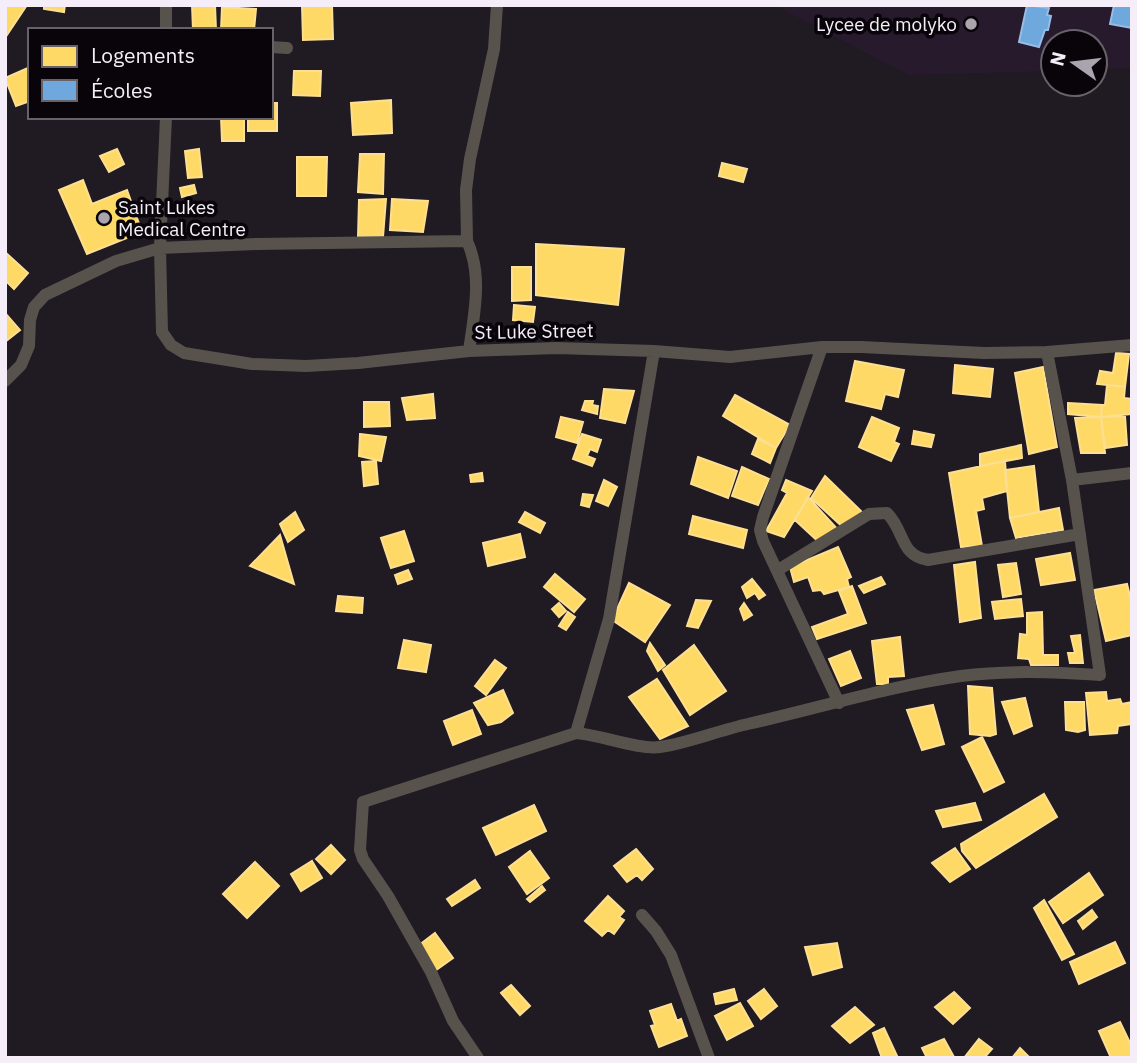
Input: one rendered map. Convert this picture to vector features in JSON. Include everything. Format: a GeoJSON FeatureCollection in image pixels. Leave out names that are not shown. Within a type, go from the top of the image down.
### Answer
{"type":"FeatureCollection","features":[{"type":"Feature","properties":{"kind":"street"},"geometry":{"type":"LineString","coordinates":[[166,5],[166,28]]}},
{"type":"Feature","properties":{"kind":"street"},"geometry":{"type":"LineString","coordinates":[[469,351],[477,277],[467,241],[466,190],[470,159],[494,49],[497,5]]}},
{"type":"Feature","properties":{"kind":"street"},"geometry":{"type":"LineString","coordinates":[[273,47],[287,48]]}},
{"type":"Feature","properties":{"kind":"street","name":"St Luke Street"},"geometry":{"type":"LineString","coordinates":[[166,119],[160,248],[162,332],[171,345],[184,353],[253,364],[306,366],[469,351],[555,348],[730,356],[822,347],[984,353],[1047,352],[1132,345]]}},
{"type":"Feature","properties":{"kind":"street"},"geometry":{"type":"LineString","coordinates":[[5,381],[21,365],[29,346],[30,320],[34,306],[45,295],[116,261],[160,248],[467,241]]}},
{"type":"Feature","properties":{"kind":"street"},"geometry":{"type":"LineString","coordinates":[[822,347],[760,530],[839,703]]}},
{"type":"Feature","properties":{"kind":"street"},"geometry":{"type":"LineString","coordinates":[[576,733],[609,619],[654,351]]}},
{"type":"Feature","properties":{"kind":"street"},"geometry":{"type":"LineString","coordinates":[[478,1058],[453,1021],[431,972],[388,896],[363,859],[360,850],[363,803],[576,733],[598,735],[642,747],[660,747],[730,727],[908,685],[963,676],[1026,671],[1100,675],[1072,480],[1047,352]]}},
{"type":"Feature","properties":{"kind":"street"},"geometry":{"type":"LineString","coordinates":[[1072,480],[1132,473]]}},
{"type":"Feature","properties":{"kind":"street"},"geometry":{"type":"LineString","coordinates":[[778,570],[869,514],[887,513],[895,522],[909,553],[916,558],[928,560],[1080,534]]}},
{"type":"Feature","properties":{"kind":"street"},"geometry":{"type":"LineString","coordinates":[[642,915],[671,955],[709,1058]]}},
{"type":"Feature","properties":{"kind":"shaded area","name":"Lycee de molyko"},"geometry":{"type":"Polygon","coordinates":[[[774,5],[1132,5],[1132,68],[1109,69],[1109,28],[1039,28],[1039,71],[909,75],[774,5]]]}},
{"type":"Feature","properties":{"kind":"building: Logements"},"geometry":{"type":"Polygon","coordinates":[[[5,5],[27,5],[5,38],[5,5]]]}},
{"type":"Feature","properties":{"kind":"building: Logements"},"geometry":{"type":"Polygon","coordinates":[[[44,5],[65,5],[64,12],[44,9],[44,5]]]}},
{"type":"Feature","properties":{"kind":"building: Logements"},"geometry":{"type":"Polygon","coordinates":[[[192,5],[215,5],[216,28],[193,28],[192,5]]]}},
{"type":"Feature","properties":{"kind":"building: Logements"},"geometry":{"type":"Polygon","coordinates":[[[302,5],[332,5],[333,39],[303,40],[302,5]]]}},
{"type":"Feature","properties":{"kind":"building: Logements"},"geometry":{"type":"Polygon","coordinates":[[[222,7],[256,9],[254,28],[221,28],[222,7]]]}},
{"type":"Feature","properties":{"kind":"building: Logements"},"geometry":{"type":"Polygon","coordinates":[[[28,68],[28,102],[16,106],[5,78],[28,68]]]}},
{"type":"Feature","properties":{"kind":"building: Logements"},"geometry":{"type":"Polygon","coordinates":[[[294,71],[321,71],[320,96],[293,95],[294,71]]]}},
{"type":"Feature","properties":{"kind":"building: Logements"},"geometry":{"type":"Polygon","coordinates":[[[391,100],[392,133],[353,135],[351,103],[391,100]]]}},
{"type":"Feature","properties":{"kind":"building: Logements"},"geometry":{"type":"Polygon","coordinates":[[[273,103],[277,103],[277,131],[248,131],[248,119],[273,119],[273,103]]]}},
{"type":"Feature","properties":{"kind":"building: Logements"},"geometry":{"type":"Polygon","coordinates":[[[221,119],[244,119],[244,141],[222,141],[221,119]]]}},
{"type":"Feature","properties":{"kind":"building: Logements"},"geometry":{"type":"Polygon","coordinates":[[[117,149],[124,164],[109,172],[100,156],[117,149]]]}},
{"type":"Feature","properties":{"kind":"building: Logements"},"geometry":{"type":"Polygon","coordinates":[[[199,149],[202,177],[188,178],[185,151],[199,149]]]}},
{"type":"Feature","properties":{"kind":"building: Logements"},"geometry":{"type":"Polygon","coordinates":[[[360,154],[384,154],[383,194],[358,192],[360,154]]]}},
{"type":"Feature","properties":{"kind":"building: Logements"},"geometry":{"type":"Polygon","coordinates":[[[297,157],[327,157],[326,196],[297,196],[297,157]]]}},
{"type":"Feature","properties":{"kind":"building: Logements"},"geometry":{"type":"Polygon","coordinates":[[[722,163],[747,169],[743,182],[719,176],[722,163]]]}},
{"type":"Feature","properties":{"kind":"building: Logements","name":"Saint Lukes Medical Centre"},"geometry":{"type":"Polygon","coordinates":[[[83,180],[92,204],[127,190],[142,232],[87,254],[59,190],[83,180]]]}},
{"type":"Feature","properties":{"kind":"building: Logements"},"geometry":{"type":"Polygon","coordinates":[[[194,185],[196,193],[182,197],[180,188],[194,185]]]}},
{"type":"Feature","properties":{"kind":"building: Logements"},"geometry":{"type":"Polygon","coordinates":[[[386,199],[383,237],[358,237],[359,200],[386,199]]]}},
{"type":"Feature","properties":{"kind":"building: Logements"},"geometry":{"type":"Polygon","coordinates":[[[392,199],[428,201],[423,232],[390,230],[392,199]]]}},
{"type":"Feature","properties":{"kind":"building: Logements"},"geometry":{"type":"Polygon","coordinates":[[[536,244],[624,249],[618,305],[536,295],[536,244]]]}},
{"type":"Feature","properties":{"kind":"building: Logements"},"geometry":{"type":"Polygon","coordinates":[[[5,252],[28,273],[14,289],[5,280],[5,252]]]}},
{"type":"Feature","properties":{"kind":"building: Logements"},"geometry":{"type":"Polygon","coordinates":[[[512,267],[531,267],[531,300],[512,301],[512,267]]]}},
{"type":"Feature","properties":{"kind":"building: Logements"},"geometry":{"type":"Polygon","coordinates":[[[514,305],[535,307],[533,322],[513,320],[514,305]]]}},
{"type":"Feature","properties":{"kind":"building: Logements"},"geometry":{"type":"Polygon","coordinates":[[[5,313],[20,330],[5,342],[5,313]]]}},
{"type":"Feature","properties":{"kind":"building: Logements"},"geometry":{"type":"Polygon","coordinates":[[[1116,353],[1129,354],[1125,387],[1097,384],[1100,371],[1113,373],[1116,353]]]}},
{"type":"Feature","properties":{"kind":"building: Logements"},"geometry":{"type":"Polygon","coordinates":[[[855,361],[904,370],[898,397],[885,394],[881,409],[846,401],[855,361]]]}},
{"type":"Feature","properties":{"kind":"building: Logements"},"geometry":{"type":"Polygon","coordinates":[[[955,365],[993,369],[990,397],[953,393],[955,365]]]}},
{"type":"Feature","properties":{"kind":"building: Logements"},"geometry":{"type":"Polygon","coordinates":[[[1043,367],[1057,447],[1029,454],[1015,373],[1043,367]]]}},
{"type":"Feature","properties":{"kind":"building: Logements"},"geometry":{"type":"Polygon","coordinates":[[[1107,385],[1125,387],[1124,398],[1132,399],[1131,414],[1101,417],[1107,385]]]}},
{"type":"Feature","properties":{"kind":"building: Logements"},"geometry":{"type":"Polygon","coordinates":[[[604,389],[634,391],[625,423],[600,418],[604,389]]]}},
{"type":"Feature","properties":{"kind":"building: Logements"},"geometry":{"type":"Polygon","coordinates":[[[433,394],[435,418],[407,420],[402,398],[433,394]]]}},
{"type":"Feature","properties":{"kind":"building: Logements"},"geometry":{"type":"Polygon","coordinates":[[[735,395],[790,425],[776,448],[723,416],[735,395]]]}},
{"type":"Feature","properties":{"kind":"building: Logements"},"geometry":{"type":"Polygon","coordinates":[[[585,401],[593,401],[592,405],[598,406],[597,414],[582,410],[585,401]]]}},
{"type":"Feature","properties":{"kind":"building: Logements"},"geometry":{"type":"Polygon","coordinates":[[[364,402],[389,402],[390,426],[364,427],[364,402]]]}},
{"type":"Feature","properties":{"kind":"building: Logements"},"geometry":{"type":"Polygon","coordinates":[[[1068,403],[1102,405],[1101,417],[1068,414],[1068,403]]]}},
{"type":"Feature","properties":{"kind":"building: Logements"},"geometry":{"type":"Polygon","coordinates":[[[1125,416],[1127,445],[1105,448],[1101,417],[1125,416]]]}},
{"type":"Feature","properties":{"kind":"building: Logements"},"geometry":{"type":"Polygon","coordinates":[[[561,417],[583,422],[577,443],[556,437],[561,417]]]}},
{"type":"Feature","properties":{"kind":"building: Logements"},"geometry":{"type":"Polygon","coordinates":[[[872,417],[899,428],[894,442],[899,444],[891,461],[859,447],[872,417]]]}},
{"type":"Feature","properties":{"kind":"building: Logements"},"geometry":{"type":"Polygon","coordinates":[[[1101,417],[1105,453],[1081,453],[1075,418],[1101,417]]]}},
{"type":"Feature","properties":{"kind":"building: Logements"},"geometry":{"type":"Polygon","coordinates":[[[914,431],[934,435],[931,447],[912,444],[914,431]]]}},
{"type":"Feature","properties":{"kind":"building: Logements"},"geometry":{"type":"Polygon","coordinates":[[[360,434],[386,437],[381,461],[359,456],[360,434]]]}},
{"type":"Feature","properties":{"kind":"building: Logements"},"geometry":{"type":"Polygon","coordinates":[[[582,434],[601,440],[597,452],[590,449],[587,456],[595,459],[592,466],[573,459],[582,434]]]}},
{"type":"Feature","properties":{"kind":"building: Logements"},"geometry":{"type":"Polygon","coordinates":[[[758,439],[776,448],[770,463],[752,454],[758,439]]]}},
{"type":"Feature","properties":{"kind":"building: Logements"},"geometry":{"type":"Polygon","coordinates":[[[1021,445],[1022,458],[980,466],[980,454],[1021,445]]]}},
{"type":"Feature","properties":{"kind":"building: Logements"},"geometry":{"type":"Polygon","coordinates":[[[698,457],[737,471],[728,498],[691,484],[698,457]]]}},
{"type":"Feature","properties":{"kind":"building: Logements"},"geometry":{"type":"Polygon","coordinates":[[[376,461],[378,484],[364,486],[362,462],[376,461]]]}},
{"type":"Feature","properties":{"kind":"building: Logements"},"geometry":{"type":"Polygon","coordinates":[[[1005,461],[1007,491],[982,498],[984,509],[976,511],[982,546],[961,547],[949,473],[1005,461]]]}},
{"type":"Feature","properties":{"kind":"building: Logements"},"geometry":{"type":"Polygon","coordinates":[[[1034,466],[1039,512],[1010,518],[1005,470],[1034,466]]]}},
{"type":"Feature","properties":{"kind":"building: Logements"},"geometry":{"type":"Polygon","coordinates":[[[742,467],[769,479],[758,505],[732,496],[742,467]]]}},
{"type":"Feature","properties":{"kind":"building: Logements"},"geometry":{"type":"Polygon","coordinates":[[[482,473],[483,481],[471,482],[470,475],[482,473]]]}},
{"type":"Feature","properties":{"kind":"building: Logements"},"geometry":{"type":"Polygon","coordinates":[[[825,476],[862,512],[845,529],[811,498],[825,476]]]}},
{"type":"Feature","properties":{"kind":"building: Logements"},"geometry":{"type":"Polygon","coordinates":[[[604,480],[617,487],[608,506],[596,501],[604,480]]]}},
{"type":"Feature","properties":{"kind":"building: Logements"},"geometry":{"type":"Polygon","coordinates":[[[786,480],[812,491],[784,537],[766,531],[787,493],[782,490],[786,480]]]}},
{"type":"Feature","properties":{"kind":"building: Logements"},"geometry":{"type":"Polygon","coordinates":[[[583,494],[593,495],[589,507],[581,505],[583,494]]]}},
{"type":"Feature","properties":{"kind":"building: Logements"},"geometry":{"type":"Polygon","coordinates":[[[808,497],[840,532],[824,547],[795,520],[808,497]]]}},
{"type":"Feature","properties":{"kind":"building: Logements"},"geometry":{"type":"Polygon","coordinates":[[[1059,508],[1063,530],[1016,538],[1010,518],[1059,508]]]}},
{"type":"Feature","properties":{"kind":"building: Logements"},"geometry":{"type":"Polygon","coordinates":[[[295,512],[304,530],[288,542],[280,524],[295,512]]]}},
{"type":"Feature","properties":{"kind":"building: Logements"},"geometry":{"type":"Polygon","coordinates":[[[525,512],[545,523],[540,533],[519,522],[525,512]]]}},
{"type":"Feature","properties":{"kind":"building: Logements"},"geometry":{"type":"Polygon","coordinates":[[[693,516],[747,530],[743,548],[689,534],[693,516]]]}},
{"type":"Feature","properties":{"kind":"building: Logements"},"geometry":{"type":"Polygon","coordinates":[[[404,531],[414,561],[391,568],[381,538],[404,531]]]}},
{"type":"Feature","properties":{"kind":"building: Logements"},"geometry":{"type":"Polygon","coordinates":[[[520,534],[525,557],[488,566],[483,543],[520,534]]]}},
{"type":"Feature","properties":{"kind":"building: Logements"},"geometry":{"type":"Polygon","coordinates":[[[280,535],[294,584],[250,566],[280,535]]]}},
{"type":"Feature","properties":{"kind":"building: Logements"},"geometry":{"type":"Polygon","coordinates":[[[838,547],[851,577],[847,579],[849,587],[824,594],[821,590],[813,591],[808,577],[794,582],[790,567],[838,547]]]}},
{"type":"Feature","properties":{"kind":"building: Logements"},"geometry":{"type":"Polygon","coordinates":[[[1070,553],[1075,580],[1041,585],[1036,559],[1070,553]]]}},
{"type":"Feature","properties":{"kind":"building: Logements"},"geometry":{"type":"Polygon","coordinates":[[[975,562],[981,618],[960,622],[954,565],[975,562]]]}},
{"type":"Feature","properties":{"kind":"building: Logements"},"geometry":{"type":"Polygon","coordinates":[[[1016,563],[1021,594],[1003,597],[998,565],[1016,563]]]}},
{"type":"Feature","properties":{"kind":"building: Logements"},"geometry":{"type":"Polygon","coordinates":[[[408,570],[412,579],[398,584],[395,575],[408,570]]]}},
{"type":"Feature","properties":{"kind":"building: Logements"},"geometry":{"type":"Polygon","coordinates":[[[555,574],[585,599],[574,612],[544,587],[555,574]]]}},
{"type":"Feature","properties":{"kind":"building: Logements"},"geometry":{"type":"Polygon","coordinates":[[[881,577],[885,584],[864,593],[859,586],[881,577]]]}},
{"type":"Feature","properties":{"kind":"building: Logements"},"geometry":{"type":"Polygon","coordinates":[[[752,579],[765,595],[759,599],[755,593],[747,598],[742,587],[752,579]]]}},
{"type":"Feature","properties":{"kind":"building: Logements"},"geometry":{"type":"Polygon","coordinates":[[[629,583],[670,605],[645,642],[612,620],[629,583]]]}},
{"type":"Feature","properties":{"kind":"building: Logements"},"geometry":{"type":"Polygon","coordinates":[[[1127,584],[1132,604],[1132,635],[1106,641],[1094,590],[1127,584]]]}},
{"type":"Feature","properties":{"kind":"building: Logements"},"geometry":{"type":"Polygon","coordinates":[[[852,586],[866,623],[817,639],[812,627],[848,614],[839,591],[852,586]]]}},
{"type":"Feature","properties":{"kind":"building: Logements"},"geometry":{"type":"Polygon","coordinates":[[[338,596],[363,598],[362,613],[336,611],[338,596]]]}},
{"type":"Feature","properties":{"kind":"building: Logements"},"geometry":{"type":"Polygon","coordinates":[[[1021,599],[1023,616],[995,619],[992,602],[1021,599]]]}},
{"type":"Feature","properties":{"kind":"building: Logements"},"geometry":{"type":"Polygon","coordinates":[[[696,600],[711,601],[698,628],[687,626],[696,600]]]}},
{"type":"Feature","properties":{"kind":"building: Logements"},"geometry":{"type":"Polygon","coordinates":[[[559,603],[566,611],[559,617],[552,609],[559,603]]]}},
{"type":"Feature","properties":{"kind":"building: Logements"},"geometry":{"type":"Polygon","coordinates":[[[744,603],[752,615],[744,620],[740,609],[744,603]]]}},
{"type":"Feature","properties":{"kind":"building: Logements"},"geometry":{"type":"Polygon","coordinates":[[[568,612],[575,617],[566,630],[559,626],[568,612]]]}},
{"type":"Feature","properties":{"kind":"building: Logements"},"geometry":{"type":"Polygon","coordinates":[[[1042,612],[1043,655],[1058,655],[1058,665],[1031,665],[1029,659],[1018,658],[1020,634],[1027,635],[1027,613],[1042,612]]]}},
{"type":"Feature","properties":{"kind":"building: Logements"},"geometry":{"type":"Polygon","coordinates":[[[1080,635],[1083,663],[1070,663],[1068,653],[1075,653],[1071,636],[1080,635]]]}},
{"type":"Feature","properties":{"kind":"building: Logements"},"geometry":{"type":"Polygon","coordinates":[[[900,637],[904,676],[888,677],[888,684],[877,684],[872,641],[900,637]]]}},
{"type":"Feature","properties":{"kind":"building: Logements"},"geometry":{"type":"Polygon","coordinates":[[[404,640],[431,645],[426,672],[398,668],[404,640]]]}},
{"type":"Feature","properties":{"kind":"building: Logements"},"geometry":{"type":"Polygon","coordinates":[[[650,643],[665,665],[658,671],[647,651],[650,643]]]}},
{"type":"Feature","properties":{"kind":"building: Logements"},"geometry":{"type":"Polygon","coordinates":[[[694,645],[726,691],[690,715],[663,670],[694,645]]]}},
{"type":"Feature","properties":{"kind":"building: Logements"},"geometry":{"type":"Polygon","coordinates":[[[850,651],[861,678],[841,686],[829,659],[850,651]]]}},
{"type":"Feature","properties":{"kind":"building: Logements"},"geometry":{"type":"Polygon","coordinates":[[[495,660],[506,668],[486,695],[475,686],[495,660]]]}},
{"type":"Feature","properties":{"kind":"building: Logements"},"geometry":{"type":"Polygon","coordinates":[[[657,679],[688,726],[660,739],[629,697],[657,679]]]}},
{"type":"Feature","properties":{"kind":"building: Logements"},"geometry":{"type":"Polygon","coordinates":[[[968,686],[992,688],[996,734],[970,734],[968,686]]]}},
{"type":"Feature","properties":{"kind":"building: Logements"},"geometry":{"type":"Polygon","coordinates":[[[503,690],[513,713],[501,722],[488,725],[474,703],[503,690]]]}},
{"type":"Feature","properties":{"kind":"building: Logements"},"geometry":{"type":"Polygon","coordinates":[[[1106,692],[1107,701],[1120,699],[1122,704],[1132,702],[1132,724],[1118,726],[1117,733],[1090,735],[1086,693],[1106,692]]]}},
{"type":"Feature","properties":{"kind":"building: Logements"},"geometry":{"type":"Polygon","coordinates":[[[1025,698],[1032,726],[1014,734],[1002,702],[1025,698]]]}},
{"type":"Feature","properties":{"kind":"building: Logements"},"geometry":{"type":"Polygon","coordinates":[[[1065,702],[1084,702],[1085,730],[1066,730],[1065,702]]]}},
{"type":"Feature","properties":{"kind":"building: Logements"},"geometry":{"type":"Polygon","coordinates":[[[933,705],[944,744],[922,750],[907,710],[933,705]]]}},
{"type":"Feature","properties":{"kind":"building: Logements"},"geometry":{"type":"Polygon","coordinates":[[[472,710],[481,734],[453,745],[444,721],[472,710]]]}},
{"type":"Feature","properties":{"kind":"building: Logements"},"geometry":{"type":"Polygon","coordinates":[[[982,737],[1004,782],[984,792],[962,747],[982,737]]]}},
{"type":"Feature","properties":{"kind":"building: Logements"},"geometry":{"type":"Polygon","coordinates":[[[1044,794],[1057,817],[976,868],[962,851],[961,844],[1044,794]]]}},
{"type":"Feature","properties":{"kind":"building: Logements"},"geometry":{"type":"Polygon","coordinates":[[[975,803],[981,820],[943,827],[936,811],[975,803]]]}},
{"type":"Feature","properties":{"kind":"building: Logements"},"geometry":{"type":"Polygon","coordinates":[[[534,805],[546,831],[496,855],[483,828],[534,805]]]}},
{"type":"Feature","properties":{"kind":"building: Logements"},"geometry":{"type":"Polygon","coordinates":[[[331,845],[345,860],[331,874],[316,859],[331,845]]]}},
{"type":"Feature","properties":{"kind":"building: Logements"},"geometry":{"type":"Polygon","coordinates":[[[955,848],[970,869],[950,882],[932,863],[955,848]]]}},
{"type":"Feature","properties":{"kind":"building: Logements"},"geometry":{"type":"Polygon","coordinates":[[[636,849],[653,869],[642,880],[637,875],[627,882],[614,866],[636,849]]]}},
{"type":"Feature","properties":{"kind":"building: Logements"},"geometry":{"type":"Polygon","coordinates":[[[530,851],[549,878],[527,894],[509,867],[530,851]]]}},
{"type":"Feature","properties":{"kind":"building: Logements"},"geometry":{"type":"Polygon","coordinates":[[[312,861],[322,878],[301,891],[291,874],[312,861]]]}},
{"type":"Feature","properties":{"kind":"building: Logements"},"geometry":{"type":"Polygon","coordinates":[[[255,862],[279,886],[247,918],[223,894],[255,862]]]}},
{"type":"Feature","properties":{"kind":"building: Logements"},"geometry":{"type":"Polygon","coordinates":[[[1089,873],[1103,895],[1063,923],[1049,902],[1089,873]]]}},
{"type":"Feature","properties":{"kind":"building: Logements"},"geometry":{"type":"Polygon","coordinates":[[[475,880],[480,888],[452,906],[447,899],[475,880]]]}},
{"type":"Feature","properties":{"kind":"building: Logements"},"geometry":{"type":"Polygon","coordinates":[[[542,886],[545,890],[530,902],[527,899],[542,886]]]}},
{"type":"Feature","properties":{"kind":"building: Logements"},"geometry":{"type":"Polygon","coordinates":[[[608,896],[624,911],[619,917],[624,920],[614,934],[608,930],[602,936],[585,921],[608,896]]]}},
{"type":"Feature","properties":{"kind":"building: Logements"},"geometry":{"type":"Polygon","coordinates":[[[1044,900],[1074,954],[1062,960],[1034,908],[1044,900]]]}},
{"type":"Feature","properties":{"kind":"building: Logements"},"geometry":{"type":"Polygon","coordinates":[[[1092,910],[1097,917],[1083,929],[1078,921],[1092,910]]]}},
{"type":"Feature","properties":{"kind":"building: Logements"},"geometry":{"type":"Polygon","coordinates":[[[435,933],[453,958],[436,970],[418,946],[435,933]]]}},
{"type":"Feature","properties":{"kind":"building: Logements"},"geometry":{"type":"Polygon","coordinates":[[[1115,942],[1125,963],[1079,984],[1070,962],[1115,942]]]}},
{"type":"Feature","properties":{"kind":"building: Logements"},"geometry":{"type":"Polygon","coordinates":[[[837,943],[842,967],[813,975],[805,947],[837,943]]]}},
{"type":"Feature","properties":{"kind":"building: Logements"},"geometry":{"type":"Polygon","coordinates":[[[511,985],[530,1006],[520,1015],[501,993],[511,985]]]}},
{"type":"Feature","properties":{"kind":"building: Logements"},"geometry":{"type":"Polygon","coordinates":[[[734,989],[737,1000],[716,1004],[714,994],[734,989]]]}},
{"type":"Feature","properties":{"kind":"building: Logements"},"geometry":{"type":"Polygon","coordinates":[[[764,989],[777,1006],[761,1019],[748,1001],[764,989]]]}},
{"type":"Feature","properties":{"kind":"building: Logements"},"geometry":{"type":"Polygon","coordinates":[[[954,992],[970,1008],[953,1024],[935,1007],[954,992]]]}},
{"type":"Feature","properties":{"kind":"building: Logements"},"geometry":{"type":"Polygon","coordinates":[[[740,1003],[753,1026],[727,1040],[715,1016],[740,1003]]]}},
{"type":"Feature","properties":{"kind":"building: Logements"},"geometry":{"type":"Polygon","coordinates":[[[671,1004],[677,1021],[681,1019],[687,1036],[659,1047],[651,1026],[655,1025],[650,1011],[671,1004]]]}},
{"type":"Feature","properties":{"kind":"building: Logements"},"geometry":{"type":"Polygon","coordinates":[[[855,1007],[874,1025],[850,1043],[832,1026],[855,1007]]]}},
{"type":"Feature","properties":{"kind":"building: Logements"},"geometry":{"type":"Polygon","coordinates":[[[1120,1022],[1132,1047],[1132,1058],[1111,1058],[1099,1031],[1120,1022]]]}},
{"type":"Feature","properties":{"kind":"building: Logements"},"geometry":{"type":"Polygon","coordinates":[[[884,1028],[898,1058],[882,1058],[873,1033],[884,1028]]]}},
{"type":"Feature","properties":{"kind":"building: Logements"},"geometry":{"type":"Polygon","coordinates":[[[944,1039],[954,1057],[927,1058],[922,1048],[944,1039]]]}},
{"type":"Feature","properties":{"kind":"building: Logements"},"geometry":{"type":"Polygon","coordinates":[[[979,1039],[992,1049],[984,1058],[964,1058],[979,1039]]]}},
{"type":"Feature","properties":{"kind":"building: Logements"},"geometry":{"type":"Polygon","coordinates":[[[1020,1048],[1030,1058],[1012,1058],[1020,1048]]]}},
{"type":"Feature","properties":{"kind":"building: Écoles"},"geometry":{"type":"Polygon","coordinates":[[[1027,5],[1049,8],[1047,15],[1051,16],[1048,28],[1039,28],[1039,47],[1019,42],[1027,5]]]}},
{"type":"Feature","properties":{"kind":"building: Écoles"},"geometry":{"type":"Polygon","coordinates":[[[1114,5],[1132,5],[1132,28],[1110,24],[1114,5]]]}},
{"type":"Feature","properties":{"kind":"place","name":"Lycee de molyko"},"geometry":{"type":"Point","coordinates":[971,24]}},
{"type":"Feature","properties":{"kind":"place","name":"Saint Lukes Medical Centre"},"geometry":{"type":"Point","coordinates":[104,218]}}]}
